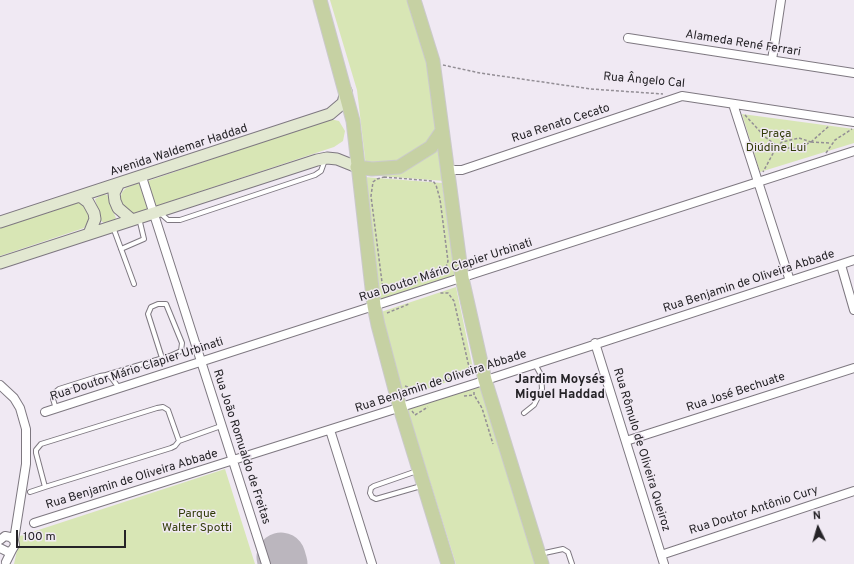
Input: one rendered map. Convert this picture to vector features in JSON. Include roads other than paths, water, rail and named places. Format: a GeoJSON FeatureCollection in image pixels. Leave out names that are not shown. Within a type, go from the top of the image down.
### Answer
{"type":"FeatureCollection","features":[{"type":"Feature","properties":{"kind":"main road"},"geometry":{"type":"LineString","coordinates":[[320,0],[353,121],[357,167],[374,306],[400,408],[448,564]]}},
{"type":"Feature","properties":{"kind":"main road"},"geometry":{"type":"LineString","coordinates":[[414,0],[433,61],[462,278],[479,382],[541,559]]}},
{"type":"Feature","properties":{"kind":"main road","name":"Avenida Waldemar Haddad"},"geometry":{"type":"LineString","coordinates":[[0,222],[118,185],[330,114],[343,103],[346,93],[344,85]]}},
{"type":"Feature","properties":{"kind":"main road"},"geometry":{"type":"LineString","coordinates":[[0,263],[326,158],[337,159],[357,167],[372,169],[399,167],[431,147],[442,131]]}},
{"type":"Feature","properties":{"kind":"main road"},"geometry":{"type":"LineString","coordinates":[[118,185],[114,193],[114,201],[118,208],[135,219]]}},
{"type":"Feature","properties":{"kind":"main road"},"geometry":{"type":"LineString","coordinates":[[80,196],[88,202],[94,213],[95,219],[89,234]]}},
{"type":"Feature","properties":{"kind":"street"},"geometry":{"type":"LineString","coordinates":[[772,60],[782,0]]}},
{"type":"Feature","properties":{"kind":"street","name":"Alameda René Ferrari"},"geometry":{"type":"LineString","coordinates":[[628,38],[854,73]]}},
{"type":"Feature","properties":{"kind":"street","name":"Rua Ângelo Cal"},"geometry":{"type":"LineString","coordinates":[[682,96],[854,122]]}},
{"type":"Feature","properties":{"kind":"street","name":"Rua Renato Cecato"},"geometry":{"type":"LineString","coordinates":[[448,168],[453,170],[462,170],[682,96]]}},
{"type":"Feature","properties":{"kind":"street"},"geometry":{"type":"LineString","coordinates":[[734,104],[790,281]]}},
{"type":"Feature","properties":{"kind":"street","name":"Rua Doutor Mário Clapier Urbinati"},"geometry":{"type":"LineString","coordinates":[[45,412],[201,363],[854,151]]}},
{"type":"Feature","properties":{"kind":"street","name":"Rua João Romualdo de Freitas"},"geometry":{"type":"LineString","coordinates":[[142,177],[156,212],[201,363],[266,564]]}},
{"type":"Feature","properties":{"kind":"street","name":"Rua Benjamin de Oliveira Abbade"},"geometry":{"type":"LineString","coordinates":[[34,523],[232,462],[854,260]]}},
{"type":"Feature","properties":{"kind":"street"},"geometry":{"type":"LineString","coordinates":[[841,265],[854,310]]}},
{"type":"Feature","properties":{"kind":"street","name":"Rua Rômulo de Oliveira Queiroz"},"geometry":{"type":"LineString","coordinates":[[595,343],[664,564]]}},
{"type":"Feature","properties":{"kind":"street","name":"Rua José Bechuate"},"geometry":{"type":"LineString","coordinates":[[626,441],[854,368]]}},
{"type":"Feature","properties":{"kind":"street"},"geometry":{"type":"LineString","coordinates":[[0,385],[14,398],[20,408],[26,429],[26,464],[15,530],[5,538],[15,545],[6,563]]}},
{"type":"Feature","properties":{"kind":"street"},"geometry":{"type":"LineString","coordinates":[[330,430],[372,564]]}},
{"type":"Feature","properties":{"kind":"street","name":"Rua Doutor Antônio Cury"},"geometry":{"type":"LineString","coordinates":[[662,554],[854,491]]}},
{"type":"Feature","properties":{"kind":"street"},"geometry":{"type":"LineString","coordinates":[[1,549],[8,552],[12,550]]}},
{"type":"Feature","properties":{"kind":"street"},"geometry":{"type":"LineString","coordinates":[[1,549],[6,563]]}},
{"type":"Feature","properties":{"kind":"lane"},"geometry":{"type":"LineString","coordinates":[[121,249],[144,240],[135,219]]}},
{"type":"Feature","properties":{"kind":"lane"},"geometry":{"type":"LineString","coordinates":[[113,226],[134,284]]}},
{"type":"Feature","properties":{"kind":"lane"},"geometry":{"type":"LineString","coordinates":[[106,376],[178,353],[182,349],[179,336],[166,304],[158,304],[151,307],[148,314],[162,358]]}},
{"type":"Feature","properties":{"kind":"lane"},"geometry":{"type":"LineString","coordinates":[[524,412],[534,406],[542,390],[541,375],[535,364]]}},
{"type":"Feature","properties":{"kind":"lane"},"geometry":{"type":"LineString","coordinates":[[56,409],[53,399],[56,390],[100,376],[111,377],[120,389]]}},
{"type":"Feature","properties":{"kind":"lane"},"geometry":{"type":"LineString","coordinates":[[45,487],[36,453],[36,450],[41,444],[163,407],[168,410],[171,415],[179,442]]}},
{"type":"Feature","properties":{"kind":"lane"},"geometry":{"type":"LineString","coordinates":[[30,492],[171,448],[176,446],[179,442],[221,426]]}},
{"type":"Feature","properties":{"kind":"lane"},"geometry":{"type":"LineString","coordinates":[[419,470],[374,486],[371,488],[370,493],[376,500],[424,485]]}},
{"type":"Feature","properties":{"kind":"lane"},"geometry":{"type":"LineString","coordinates":[[541,559],[563,549],[568,552],[572,564]]}},
{"type":"Feature","properties":{"kind":"district","name":"Jardim Moysés Miguel Haddad"},"geometry":{"type":"Point","coordinates":[560,388]}},
{"type":"Feature","properties":{"kind":"park label","name":"Praça Diúdine Lui"},"geometry":{"type":"Point","coordinates":[776,142]}},
{"type":"Feature","properties":{"kind":"park label","name":"Parque Walter Spotti"},"geometry":{"type":"Point","coordinates":[197,522]}}]}
